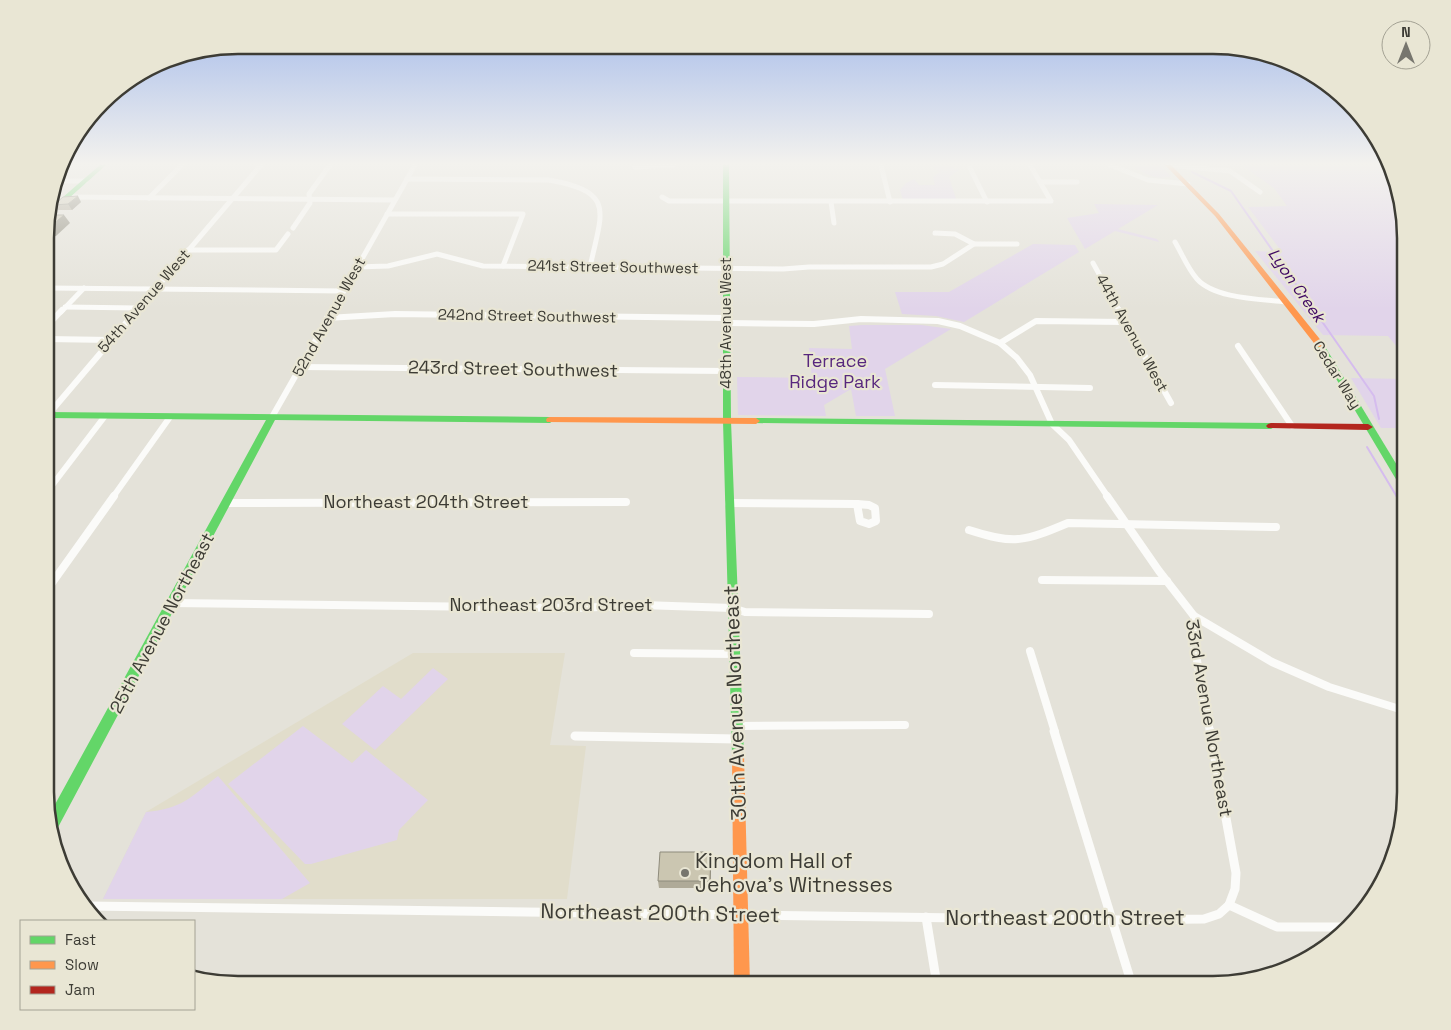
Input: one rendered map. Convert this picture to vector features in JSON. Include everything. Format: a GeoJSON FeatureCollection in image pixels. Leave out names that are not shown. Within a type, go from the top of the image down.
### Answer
{"type":"FeatureCollection","features":[{"type":"Feature","properties":{"kind":"main road","name":"48th Avenue West"},"geometry":{"type":"LineString","coordinates":[[726,213],[727,421]]}},
{"type":"Feature","properties":{"kind":"main road","name":"Cedar Way"},"geometry":{"type":"LineString","coordinates":[[1214,213],[1236,238],[1331,360],[1397,474]]}},
{"type":"Feature","properties":{"kind":"main road"},"geometry":{"type":"LineString","coordinates":[[54,415],[1368,427]]}},
{"type":"Feature","properties":{"kind":"main road","name":"25th Avenue Northeast"},"geometry":{"type":"LineString","coordinates":[[55,818],[272,417]]}},
{"type":"Feature","properties":{"kind":"main road","name":"30th Avenue Northeast"},"geometry":{"type":"LineString","coordinates":[[727,421],[737,726],[742,976]]}},
{"type":"Feature","properties":{"kind":"street","name":"54th Avenue West"},"geometry":{"type":"LineString","coordinates":[[54,407],[220,213]]}},
{"type":"Feature","properties":{"kind":"street"},"geometry":{"type":"LineString","coordinates":[[293,228],[303,213]]}},
{"type":"Feature","properties":{"kind":"street"},"geometry":{"type":"LineString","coordinates":[[590,267],[601,213]]}},
{"type":"Feature","properties":{"kind":"street"},"geometry":{"type":"LineString","coordinates":[[832,213],[834,222]]}},
{"type":"Feature","properties":{"kind":"street"},"geometry":{"type":"LineString","coordinates":[[387,214],[523,214],[503,266]]}},
{"type":"Feature","properties":{"kind":"street","name":"52nd Avenue West"},"geometry":{"type":"LineString","coordinates":[[272,417],[387,214]]}},
{"type":"Feature","properties":{"kind":"street"},"geometry":{"type":"LineString","coordinates":[[935,233],[955,234],[974,244],[1017,244]]}},
{"type":"Feature","properties":{"kind":"street"},"geometry":{"type":"LineString","coordinates":[[188,250],[276,250],[288,234]]}},
{"type":"Feature","properties":{"kind":"street"},"geometry":{"type":"LineString","coordinates":[[1175,242],[1197,280],[1206,288],[1286,302]]}},
{"type":"Feature","properties":{"kind":"street","name":"241st Street Southwest"},"geometry":{"type":"LineString","coordinates":[[356,267],[393,265],[412,258],[436,254],[451,256],[472,264],[503,266],[726,269],[931,267],[943,264],[974,244]]}},
{"type":"Feature","properties":{"kind":"street","name":"44th Avenue West"},"geometry":{"type":"LineString","coordinates":[[1093,263],[1171,403]]}},
{"type":"Feature","properties":{"kind":"street"},"geometry":{"type":"LineString","coordinates":[[54,288],[343,291]]}},
{"type":"Feature","properties":{"kind":"street"},"geometry":{"type":"LineString","coordinates":[[54,319],[84,288]]}},
{"type":"Feature","properties":{"kind":"street"},"geometry":{"type":"LineString","coordinates":[[65,307],[138,308]]}},
{"type":"Feature","properties":{"kind":"street","name":"242nd Street Southwest"},"geometry":{"type":"LineString","coordinates":[[327,318],[395,314],[727,320],[814,324],[861,319],[927,320],[960,326],[1000,343],[1024,365],[1052,424]]}},
{"type":"Feature","properties":{"kind":"street"},"geometry":{"type":"LineString","coordinates":[[1000,343],[1036,322],[1125,322]]}},
{"type":"Feature","properties":{"kind":"street"},"geometry":{"type":"LineString","coordinates":[[54,339],[111,340]]}},
{"type":"Feature","properties":{"kind":"street"},"geometry":{"type":"LineString","coordinates":[[1238,346],[1292,426]]}},
{"type":"Feature","properties":{"kind":"street","name":"243rd Street Southwest"},"geometry":{"type":"LineString","coordinates":[[301,366],[726,371]]}},
{"type":"Feature","properties":{"kind":"street"},"geometry":{"type":"LineString","coordinates":[[936,386],[1090,388]]}},
{"type":"Feature","properties":{"kind":"street"},"geometry":{"type":"LineString","coordinates":[[54,483],[105,416]]}},
{"type":"Feature","properties":{"kind":"street"},"geometry":{"type":"LineString","coordinates":[[54,580],[170,417]]}},
{"type":"Feature","properties":{"kind":"street","name":"33rd Avenue Northeast"},"geometry":{"type":"LineString","coordinates":[[1052,424],[1069,440],[1167,581],[1194,616],[1194,644],[1236,873],[1235,889],[1229,905]]}},
{"type":"Feature","properties":{"kind":"street","name":"Northeast 204th Street"},"geometry":{"type":"LineString","coordinates":[[227,503],[626,502]]}},
{"type":"Feature","properties":{"kind":"street"},"geometry":{"type":"LineString","coordinates":[[729,503],[856,504]]}},
{"type":"Feature","properties":{"kind":"street"},"geometry":{"type":"LineString","coordinates":[[969,530],[995,538],[1029,538],[1039,536],[1068,523],[1276,527]]}},
{"type":"Feature","properties":{"kind":"street"},"geometry":{"type":"LineString","coordinates":[[1042,580],[1167,581]]}},
{"type":"Feature","properties":{"kind":"street","name":"Northeast 203rd Street"},"geometry":{"type":"LineString","coordinates":[[172,603],[577,608],[642,605],[732,608],[745,612],[929,614]]}},
{"type":"Feature","properties":{"kind":"street"},"geometry":{"type":"LineString","coordinates":[[1194,616],[1272,662],[1329,687],[1397,708]]}},
{"type":"Feature","properties":{"kind":"street"},"geometry":{"type":"LineString","coordinates":[[1030,651],[1129,976]]}},
{"type":"Feature","properties":{"kind":"street"},"geometry":{"type":"LineString","coordinates":[[634,653],[734,654]]}},
{"type":"Feature","properties":{"kind":"street"},"geometry":{"type":"LineString","coordinates":[[737,726],[905,725]]}},
{"type":"Feature","properties":{"kind":"street"},"geometry":{"type":"LineString","coordinates":[[576,736],[737,738]]}},
{"type":"Feature","properties":{"kind":"street"},"geometry":{"type":"LineString","coordinates":[[1229,905],[1277,927],[1337,927]]}},
{"type":"Feature","properties":{"kind":"street","name":"Northeast 200th Street"},"geometry":{"type":"LineString","coordinates":[[94,906],[1112,920],[1204,919],[1219,914],[1229,905]]}},
{"type":"Feature","properties":{"kind":"street"},"geometry":{"type":"LineString","coordinates":[[926,917],[936,976]]}},
{"type":"Feature","properties":{"kind":"shaded area"},"geometry":{"type":"Polygon","coordinates":[[[413,653],[565,653],[550,745],[586,746],[567,899],[103,899],[146,812],[413,653]]]}},
{"type":"Feature","properties":{"kind":"green space"},"geometry":{"type":"Polygon","coordinates":[[[1099,213],[1145,213],[1118,229],[1157,239],[1159,242],[1115,231],[1085,249],[1067,218],[1099,213]]]}},
{"type":"Feature","properties":{"kind":"green space"},"geometry":{"type":"Polygon","coordinates":[[[1253,213],[1396,213],[1397,347],[1388,336],[1323,335],[1255,251],[1282,252],[1253,213]]]}},
{"type":"Feature","properties":{"kind":"green space","name":"Terrace Ridge Park"},"geometry":{"type":"Polygon","coordinates":[[[1033,244],[1075,245],[1079,252],[964,322],[936,316],[902,314],[895,292],[949,292],[1033,244]]]}},
{"type":"Feature","properties":{"kind":"green space","name":"Terrace Ridge Park"},"geometry":{"type":"Polygon","coordinates":[[[921,325],[951,329],[885,369],[895,416],[856,416],[851,389],[824,405],[826,416],[738,415],[737,377],[812,378],[809,348],[852,349],[849,326],[921,325]]]}},
{"type":"Feature","properties":{"kind":"green space"},"geometry":{"type":"Polygon","coordinates":[[[1351,378],[1397,379],[1397,428],[1381,428],[1351,378]]]}},
{"type":"Feature","properties":{"kind":"green space"},"geometry":{"type":"Polygon","coordinates":[[[433,668],[448,679],[375,750],[342,724],[383,686],[401,699],[433,668]]]}},
{"type":"Feature","properties":{"kind":"green space"},"geometry":{"type":"Polygon","coordinates":[[[303,726],[352,763],[366,750],[428,800],[399,830],[397,840],[311,864],[305,864],[228,784],[303,726]]]}},
{"type":"Feature","properties":{"kind":"green space"},"geometry":{"type":"Polygon","coordinates":[[[218,776],[310,883],[282,899],[103,899],[146,812],[169,808],[185,801],[218,776]]]}},
{"type":"Feature","properties":{"kind":"building"},"geometry":{"type":"Polygon","coordinates":[[[55,215],[64,215],[54,223],[55,215]]]}},
{"type":"Feature","properties":{"kind":"building","name":"Kingdom Hall of Jehova's Witnesses"},"geometry":{"type":"Polygon","coordinates":[[[660,852],[711,852],[710,881],[658,881],[660,852]]]}},
{"type":"Feature","properties":{"kind":"waterway","name":"Lyon Creek"},"geometry":{"type":"LineString","coordinates":[[1246,213],[1374,396],[1379,419]]}},
{"type":"Feature","properties":{"kind":"waterway","name":"Lyon Creek"},"geometry":{"type":"LineString","coordinates":[[1367,447],[1397,497]]}},
{"type":"Feature","properties":{"kind":"traffic: fast"},"geometry":{"type":"LineString","coordinates":[[726,213],[727,421],[738,755]]}},
{"type":"Feature","properties":{"kind":"traffic: fast"},"geometry":{"type":"LineString","coordinates":[[1320,345],[1397,474]]}},
{"type":"Feature","properties":{"kind":"traffic: fast"},"geometry":{"type":"LineString","coordinates":[[54,415],[550,420]]}},
{"type":"Feature","properties":{"kind":"traffic: fast"},"geometry":{"type":"LineString","coordinates":[[55,818],[272,417]]}},
{"type":"Feature","properties":{"kind":"traffic: fast"},"geometry":{"type":"LineString","coordinates":[[756,421],[1271,426]]}},
{"type":"Feature","properties":{"kind":"traffic: slow"},"geometry":{"type":"LineString","coordinates":[[1215,213],[1320,345]]}},
{"type":"Feature","properties":{"kind":"traffic: slow"},"geometry":{"type":"LineString","coordinates":[[550,420],[756,421]]}},
{"type":"Feature","properties":{"kind":"traffic: slow"},"geometry":{"type":"LineString","coordinates":[[738,755],[742,976]]}},
{"type":"Feature","properties":{"kind":"traffic: jam"},"geometry":{"type":"LineString","coordinates":[[1271,426],[1368,427]]}},
{"type":"Feature","properties":{"kind":"place","name":"Kingdom Hall of Jehova's Witnesses"},"geometry":{"type":"Point","coordinates":[685,873]}}]}
